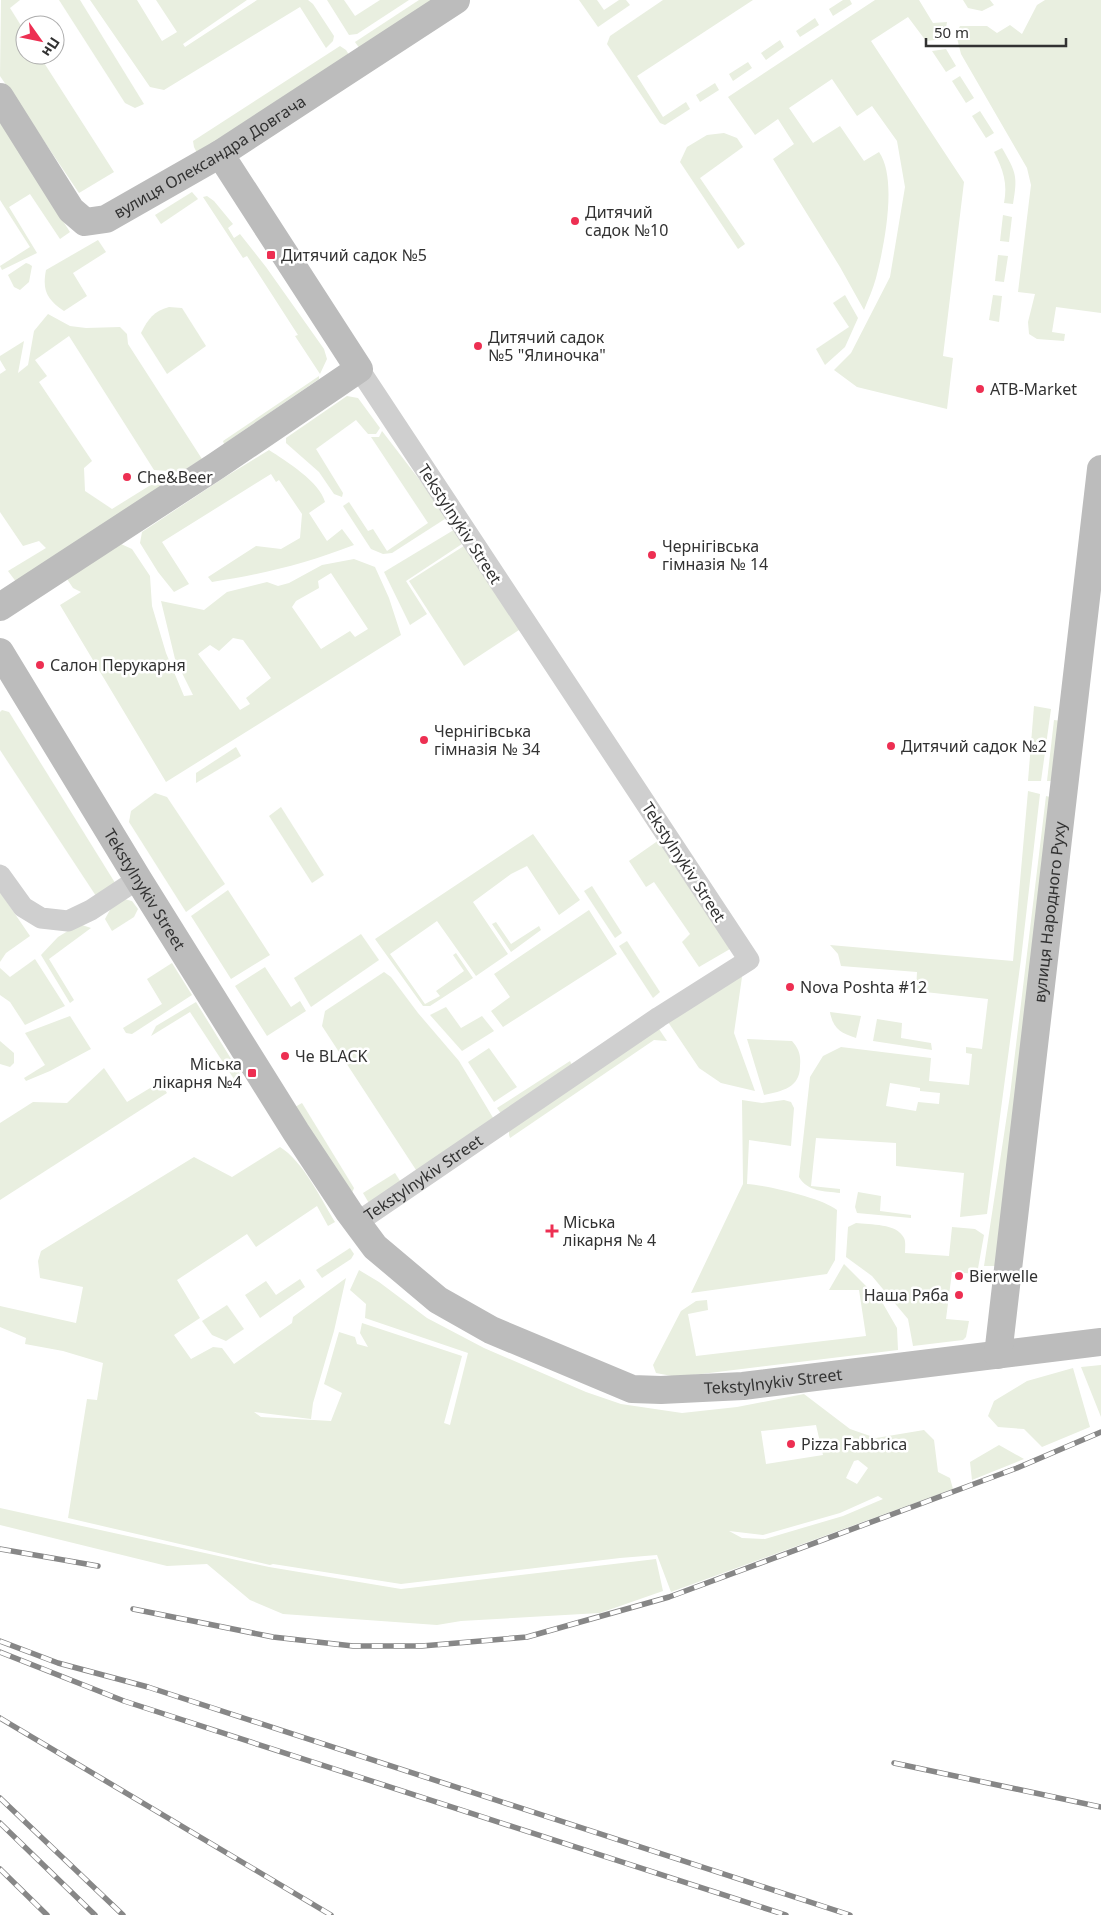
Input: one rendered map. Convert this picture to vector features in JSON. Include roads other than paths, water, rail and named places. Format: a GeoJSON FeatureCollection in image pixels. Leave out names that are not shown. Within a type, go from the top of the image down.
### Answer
{"type":"FeatureCollection","features":[{"type":"Feature","properties":{"kind":"street","name":"вулиця Олександра Довгача"},"geometry":{"type":"LineString","coordinates":[[0,97],[71,210],[85,222],[106,219],[220,154],[456,0]]}},
{"type":"Feature","properties":{"kind":"street","name":"Tekstylnykiv Street"},"geometry":{"type":"LineString","coordinates":[[220,154],[359,369],[749,960],[660,1017],[368,1214],[358,1224]]}},
{"type":"Feature","properties":{"kind":"street"},"geometry":{"type":"LineString","coordinates":[[0,607],[216,466],[359,369]]}},
{"type":"Feature","properties":{"kind":"street","name":"вулиця Народного Руху"},"geometry":{"type":"LineString","coordinates":[[998,1355],[1101,470]]}},
{"type":"Feature","properties":{"kind":"street","name":"Tekstylnykiv Street"},"geometry":{"type":"LineString","coordinates":[[0,652],[138,879],[296,1132],[358,1224],[375,1247],[438,1300],[492,1330],[632,1389],[661,1390],[743,1386],[1101,1342]]}},
{"type":"Feature","properties":{"kind":"street"},"geometry":{"type":"LineString","coordinates":[[0,875],[24,907],[41,918],[68,921],[91,910],[138,879]]}},
{"type":"Feature","properties":{"kind":"railway"},"geometry":{"type":"LineString","coordinates":[[133,1609],[273,1637],[353,1646],[422,1646],[527,1637],[669,1597],[1017,1468],[1101,1432]]}},
{"type":"Feature","properties":{"kind":"railway"},"geometry":{"type":"LineString","coordinates":[[0,1549],[98,1566]]}},
{"type":"Feature","properties":{"kind":"railway"},"geometry":{"type":"LineString","coordinates":[[0,1641],[58,1663],[148,1687],[850,1915]]}},
{"type":"Feature","properties":{"kind":"railway"},"geometry":{"type":"LineString","coordinates":[[0,1652],[124,1701],[786,1915]]}},
{"type":"Feature","properties":{"kind":"railway"},"geometry":{"type":"LineString","coordinates":[[0,1718],[331,1915]]}},
{"type":"Feature","properties":{"kind":"railway"},"geometry":{"type":"LineString","coordinates":[[894,1763],[1101,1807]]}},
{"type":"Feature","properties":{"kind":"railway"},"geometry":{"type":"LineString","coordinates":[[0,1798],[123,1915]]}},
{"type":"Feature","properties":{"kind":"railway"},"geometry":{"type":"LineString","coordinates":[[0,1823],[95,1915]]}},
{"type":"Feature","properties":{"kind":"railway"},"geometry":{"type":"LineString","coordinates":[[0,1869],[47,1915]]}},
{"type":"Feature","properties":{"kind":"place","name":"Дитячий садок №10"},"geometry":{"type":"Point","coordinates":[575,221]}},
{"type":"Feature","properties":{"kind":"place","name":"Дитячий садок №5"},"geometry":{"type":"Point","coordinates":[271,255]}},
{"type":"Feature","properties":{"kind":"place","name":"Дитячий садок №5 \"Ялиночка\""},"geometry":{"type":"Point","coordinates":[478,346]}},
{"type":"Feature","properties":{"kind":"place","name":"ATB-Market"},"geometry":{"type":"Point","coordinates":[980,389]}},
{"type":"Feature","properties":{"kind":"place","name":"Che&Beer"},"geometry":{"type":"Point","coordinates":[127,477]}},
{"type":"Feature","properties":{"kind":"place","name":"Чернігівська гімназія № 14"},"geometry":{"type":"Point","coordinates":[652,555]}},
{"type":"Feature","properties":{"kind":"place","name":"Салон Перукарня"},"geometry":{"type":"Point","coordinates":[40,665]}},
{"type":"Feature","properties":{"kind":"place","name":"Чернігівська гімназія № 34"},"geometry":{"type":"Point","coordinates":[424,740]}},
{"type":"Feature","properties":{"kind":"place","name":"Дитячий садок №2"},"geometry":{"type":"Point","coordinates":[891,746]}},
{"type":"Feature","properties":{"kind":"place","name":"Nova Poshta #12"},"geometry":{"type":"Point","coordinates":[790,987]}},
{"type":"Feature","properties":{"kind":"place","name":"Че BLACK"},"geometry":{"type":"Point","coordinates":[285,1056]}},
{"type":"Feature","properties":{"kind":"place","name":"Міська лікарня №4"},"geometry":{"type":"Point","coordinates":[252,1073]}},
{"type":"Feature","properties":{"kind":"place","name":"Міська лікарня № 4"},"geometry":{"type":"Point","coordinates":[552,1231]}},
{"type":"Feature","properties":{"kind":"place","name":"Bierwelle"},"geometry":{"type":"Point","coordinates":[959,1276]}},
{"type":"Feature","properties":{"kind":"place","name":"Наша Ряба"},"geometry":{"type":"Point","coordinates":[959,1295]}},
{"type":"Feature","properties":{"kind":"place","name":"Pizza Fabbrica"},"geometry":{"type":"Point","coordinates":[791,1444]}}]}
